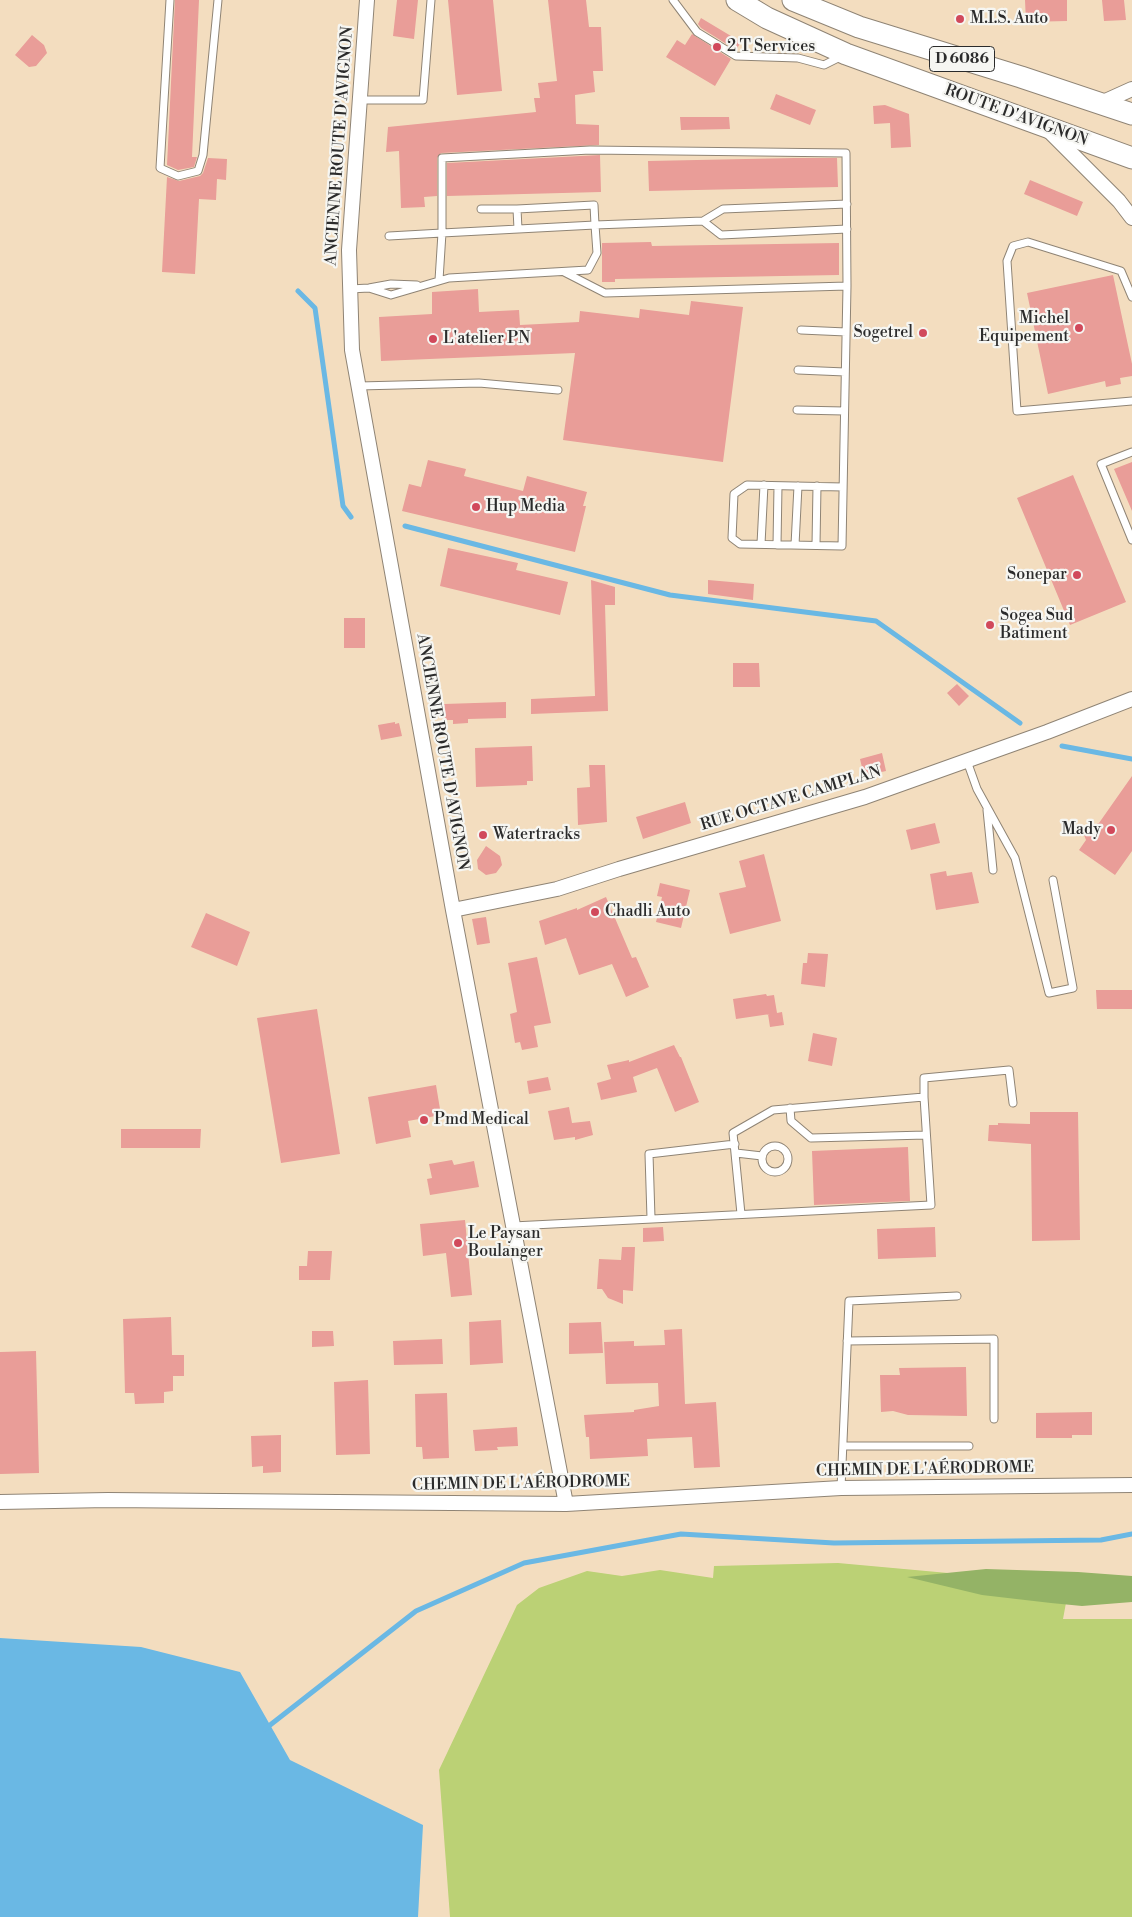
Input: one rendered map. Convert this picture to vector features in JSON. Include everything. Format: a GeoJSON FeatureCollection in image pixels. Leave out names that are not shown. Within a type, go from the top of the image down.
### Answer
{"type":"FeatureCollection","features":[{"type":"Feature","properties":{"kind":"main road","name":"ROUTE D'AVIGNON"},"geometry":{"type":"LineString","coordinates":[[737,0],[767,18],[846,54],[1132,158]]}},
{"type":"Feature","properties":{"kind":"main road","name":"D 6086"},"geometry":{"type":"LineString","coordinates":[[793,0],[859,27],[1021,77],[1132,114]]}},
{"type":"Feature","properties":{"kind":"street","name":"ANCIENNE ROUTE D'AVIGNON"},"geometry":{"type":"LineString","coordinates":[[368,0],[348,250],[352,350],[453,910],[566,1504]]}},
{"type":"Feature","properties":{"kind":"street"},"geometry":{"type":"LineString","coordinates":[[1101,104],[1132,89]]}},
{"type":"Feature","properties":{"kind":"street"},"geometry":{"type":"LineString","coordinates":[[1045,127],[1119,201],[1132,218]]}},
{"type":"Feature","properties":{"kind":"street","name":"RUE OCTAVE CAMPLAN"},"geometry":{"type":"LineString","coordinates":[[453,910],[557,889],[865,797],[1132,699]]}},
{"type":"Feature","properties":{"kind":"street","name":"CHEMIN DE L'AÉRODROME"},"geometry":{"type":"LineString","coordinates":[[0,1502],[108,1500],[566,1504],[841,1488],[1132,1485]]}},
{"type":"Feature","properties":{"kind":"lane"},"geometry":{"type":"LineString","coordinates":[[170,0],[160,168],[178,176],[198,171],[203,155],[218,0]]}},
{"type":"Feature","properties":{"kind":"lane"},"geometry":{"type":"LineString","coordinates":[[360,100],[423,100],[431,0]]}},
{"type":"Feature","properties":{"kind":"lane"},"geometry":{"type":"LineString","coordinates":[[673,0],[697,32],[736,56],[798,58],[824,65],[846,54]]}},
{"type":"Feature","properties":{"kind":"lane"},"geometry":{"type":"LineString","coordinates":[[439,280],[442,233],[442,158],[590,150],[846,153],[848,286],[842,546],[740,544],[732,538],[734,494],[747,485],[843,487]]}},
{"type":"Feature","properties":{"kind":"lane"},"geometry":{"type":"LineString","coordinates":[[389,236],[703,221],[723,209],[847,204]]}},
{"type":"Feature","properties":{"kind":"lane"},"geometry":{"type":"LineString","coordinates":[[369,288],[391,295],[449,278],[588,270],[596,252],[594,205],[481,209]]}},
{"type":"Feature","properties":{"kind":"lane"},"geometry":{"type":"LineString","coordinates":[[517,209],[518,229]]}},
{"type":"Feature","properties":{"kind":"lane"},"geometry":{"type":"LineString","coordinates":[[703,221],[721,235],[847,230]]}},
{"type":"Feature","properties":{"kind":"lane"},"geometry":{"type":"LineString","coordinates":[[1132,296],[1121,271],[1028,242],[1013,246],[1007,261],[1017,411],[1132,402]]}},
{"type":"Feature","properties":{"kind":"lane"},"geometry":{"type":"LineString","coordinates":[[564,272],[605,293],[848,286]]}},
{"type":"Feature","properties":{"kind":"lane"},"geometry":{"type":"LineString","coordinates":[[350,289],[391,284],[423,286]]}},
{"type":"Feature","properties":{"kind":"lane"},"geometry":{"type":"LineString","coordinates":[[801,330],[846,332]]}},
{"type":"Feature","properties":{"kind":"lane"},"geometry":{"type":"LineString","coordinates":[[798,370],[845,372]]}},
{"type":"Feature","properties":{"kind":"lane"},"geometry":{"type":"LineString","coordinates":[[359,386],[479,384],[558,390]]}},
{"type":"Feature","properties":{"kind":"lane"},"geometry":{"type":"LineString","coordinates":[[797,410],[844,411]]}},
{"type":"Feature","properties":{"kind":"lane"},"geometry":{"type":"LineString","coordinates":[[1132,452],[1101,464],[1132,540]]}},
{"type":"Feature","properties":{"kind":"lane"},"geometry":{"type":"LineString","coordinates":[[761,544],[764,485]]}},
{"type":"Feature","properties":{"kind":"lane"},"geometry":{"type":"LineString","coordinates":[[777,545],[778,486]]}},
{"type":"Feature","properties":{"kind":"lane"},"geometry":{"type":"LineString","coordinates":[[795,545],[798,486]]}},
{"type":"Feature","properties":{"kind":"lane"},"geometry":{"type":"LineString","coordinates":[[816,545],[817,486]]}},
{"type":"Feature","properties":{"kind":"lane"},"geometry":{"type":"LineString","coordinates":[[967,761],[977,788],[1015,858],[1049,993],[1073,988],[1053,880]]}},
{"type":"Feature","properties":{"kind":"lane"},"geometry":{"type":"LineString","coordinates":[[987,807],[993,870]]}},
{"type":"Feature","properties":{"kind":"lane"},"geometry":{"type":"LineString","coordinates":[[513,1226],[931,1204],[924,1078],[1009,1070],[1012,1103]]}},
{"type":"Feature","properties":{"kind":"lane"},"geometry":{"type":"LineString","coordinates":[[741,1214],[734,1133],[774,1110],[924,1098]]}},
{"type":"Feature","properties":{"kind":"lane"},"geometry":{"type":"LineString","coordinates":[[790,1108],[791,1121],[811,1138],[926,1135]]}},
{"type":"Feature","properties":{"kind":"lane"},"geometry":{"type":"LineString","coordinates":[[651,1218],[649,1154],[734,1144]]}},
{"type":"Feature","properties":{"kind":"lane"},"geometry":{"type":"LineString","coordinates":[[736,1153],[762,1156]]}},
{"type":"Feature","properties":{"kind":"lane"},"geometry":{"type":"LineString","coordinates":[[841,1488],[849,1301],[957,1296]]}},
{"type":"Feature","properties":{"kind":"lane"},"geometry":{"type":"LineString","coordinates":[[847,1341],[994,1339],[994,1419]]}},
{"type":"Feature","properties":{"kind":"lane"},"geometry":{"type":"LineString","coordinates":[[843,1446],[969,1446]]}},
{"type":"Feature","properties":{"kind":"green space"},"geometry":{"type":"Polygon","coordinates":[[[838,1563],[1014,1579],[1068,1592],[1063,1619],[1132,1619],[1132,1917],[450,1917],[439,1770],[517,1605],[539,1588],[587,1571],[622,1576],[660,1570],[713,1578],[714,1566],[838,1563]]]}},
{"type":"Feature","properties":{"kind":"green space"},"geometry":{"type":"Polygon","coordinates":[[[986,1569],[1132,1576],[1132,1602],[1082,1606],[1051,1603],[982,1595],[907,1577],[986,1569]]]}},
{"type":"Feature","properties":{"kind":"water"},"geometry":{"type":"Polygon","coordinates":[[[0,1638],[141,1647],[240,1672],[290,1760],[423,1825],[418,1917],[0,1917],[0,1638]]]}},
{"type":"Feature","properties":{"kind":"building"},"geometry":{"type":"Polygon","coordinates":[[[175,0],[199,0],[192,157],[197,157],[194,167],[178,170],[167,165],[175,0]]]}},
{"type":"Feature","properties":{"kind":"building"},"geometry":{"type":"Polygon","coordinates":[[[397,0],[418,0],[414,39],[393,36],[397,0]]]}},
{"type":"Feature","properties":{"kind":"building"},"geometry":{"type":"Polygon","coordinates":[[[448,0],[493,0],[502,91],[457,95],[448,0]]]}},
{"type":"Feature","properties":{"kind":"building"},"geometry":{"type":"Polygon","coordinates":[[[548,0],[586,0],[589,27],[601,27],[603,71],[593,71],[595,92],[575,95],[576,124],[599,125],[599,145],[441,153],[437,158],[437,196],[424,197],[425,207],[401,208],[399,151],[386,152],[388,127],[536,112],[534,98],[540,98],[538,83],[557,81],[548,0]]]}},
{"type":"Feature","properties":{"kind":"building"},"geometry":{"type":"Polygon","coordinates":[[[1025,0],[1067,0],[1067,21],[1026,22],[1025,0]]]}},
{"type":"Feature","properties":{"kind":"building"},"geometry":{"type":"Polygon","coordinates":[[[1102,0],[1124,0],[1126,20],[1104,21],[1102,0]]]}},
{"type":"Feature","properties":{"kind":"building"},"geometry":{"type":"Polygon","coordinates":[[[701,18],[741,42],[736,50],[701,28],[698,24],[701,18]]]}},
{"type":"Feature","properties":{"kind":"building"},"geometry":{"type":"Polygon","coordinates":[[[692,34],[731,59],[715,86],[666,57],[677,40],[685,45],[692,34]]]}},
{"type":"Feature","properties":{"kind":"building"},"geometry":{"type":"Polygon","coordinates":[[[32,35],[44,45],[47,53],[36,66],[29,67],[15,55],[32,35]]]}},
{"type":"Feature","properties":{"kind":"building"},"geometry":{"type":"Polygon","coordinates":[[[776,94],[816,110],[810,125],[770,109],[776,94]]]}},
{"type":"Feature","properties":{"kind":"building"},"geometry":{"type":"Polygon","coordinates":[[[885,105],[909,114],[911,147],[891,148],[890,123],[874,124],[873,106],[885,105]]]}},
{"type":"Feature","properties":{"kind":"building"},"geometry":{"type":"Polygon","coordinates":[[[680,117],[729,117],[730,129],[681,130],[680,117]]]}},
{"type":"Feature","properties":{"kind":"building"},"geometry":{"type":"Polygon","coordinates":[[[600,155],[601,192],[447,196],[447,163],[600,155]]]}},
{"type":"Feature","properties":{"kind":"building"},"geometry":{"type":"Polygon","coordinates":[[[208,158],[227,159],[226,180],[217,179],[216,200],[199,199],[195,274],[162,272],[167,177],[179,181],[200,176],[203,173],[208,158]]]}},
{"type":"Feature","properties":{"kind":"building"},"geometry":{"type":"Polygon","coordinates":[[[837,158],[838,187],[649,191],[648,161],[837,158]]]}},
{"type":"Feature","properties":{"kind":"building"},"geometry":{"type":"Polygon","coordinates":[[[1030,180],[1083,202],[1077,216],[1024,194],[1030,180]]]}},
{"type":"Feature","properties":{"kind":"building"},"geometry":{"type":"Polygon","coordinates":[[[651,242],[652,246],[839,243],[839,275],[615,279],[615,282],[602,282],[602,243],[651,242]]]}},
{"type":"Feature","properties":{"kind":"building","name":"Michel Equipement"},"geometry":{"type":"Polygon","coordinates":[[[1113,275],[1132,364],[1132,376],[1120,378],[1121,384],[1106,387],[1105,381],[1048,394],[1027,293],[1113,275]]]}},
{"type":"Feature","properties":{"kind":"building"},"geometry":{"type":"Polygon","coordinates":[[[478,289],[479,312],[519,310],[520,325],[579,322],[580,311],[639,318],[640,309],[689,315],[691,301],[743,307],[723,462],[563,440],[575,353],[381,361],[379,317],[432,314],[432,292],[478,289]]]}},
{"type":"Feature","properties":{"kind":"building"},"geometry":{"type":"Polygon","coordinates":[[[428,460],[466,469],[464,476],[523,491],[527,476],[587,492],[583,506],[586,506],[575,552],[402,511],[409,484],[421,487],[428,460]]]}},
{"type":"Feature","properties":{"kind":"building"},"geometry":{"type":"Polygon","coordinates":[[[1132,462],[1132,511],[1114,469],[1132,462]]]}},
{"type":"Feature","properties":{"kind":"building"},"geometry":{"type":"Polygon","coordinates":[[[1073,475],[1126,602],[1070,625],[1017,498],[1073,475]]]}},
{"type":"Feature","properties":{"kind":"building"},"geometry":{"type":"Polygon","coordinates":[[[448,548],[518,563],[516,570],[568,582],[560,615],[440,586],[448,548]]]}},
{"type":"Feature","properties":{"kind":"building"},"geometry":{"type":"Polygon","coordinates":[[[591,580],[615,587],[615,605],[605,605],[608,711],[531,714],[531,699],[595,696],[591,580]]]}},
{"type":"Feature","properties":{"kind":"building"},"geometry":{"type":"Polygon","coordinates":[[[708,580],[754,584],[753,600],[708,594],[708,580]]]}},
{"type":"Feature","properties":{"kind":"building"},"geometry":{"type":"Polygon","coordinates":[[[344,618],[365,618],[365,648],[344,648],[344,618]]]}},
{"type":"Feature","properties":{"kind":"building"},"geometry":{"type":"Polygon","coordinates":[[[733,663],[759,663],[760,687],[733,687],[733,663]]]}},
{"type":"Feature","properties":{"kind":"building"},"geometry":{"type":"Polygon","coordinates":[[[957,684],[969,696],[959,706],[947,693],[957,684]]]}},
{"type":"Feature","properties":{"kind":"building"},"geometry":{"type":"Polygon","coordinates":[[[506,702],[506,718],[468,719],[468,723],[453,724],[453,720],[445,720],[444,704],[506,702]]]}},
{"type":"Feature","properties":{"kind":"building"},"geometry":{"type":"Polygon","coordinates":[[[395,722],[395,724],[399,723],[402,736],[381,740],[378,725],[395,722]]]}},
{"type":"Feature","properties":{"kind":"building"},"geometry":{"type":"Polygon","coordinates":[[[532,746],[533,781],[527,781],[527,785],[476,787],[475,748],[532,746]]]}},
{"type":"Feature","properties":{"kind":"building"},"geometry":{"type":"Polygon","coordinates":[[[882,753],[886,771],[864,776],[860,759],[882,753]]]}},
{"type":"Feature","properties":{"kind":"building"},"geometry":{"type":"Polygon","coordinates":[[[589,765],[605,765],[607,822],[578,825],[577,788],[590,787],[589,765]]]}},
{"type":"Feature","properties":{"kind":"building"},"geometry":{"type":"Polygon","coordinates":[[[1132,776],[1132,851],[1115,875],[1079,850],[1086,840],[1082,830],[1099,823],[1132,776]]]}},
{"type":"Feature","properties":{"kind":"building"},"geometry":{"type":"Polygon","coordinates":[[[685,802],[691,823],[643,839],[636,817],[685,802]]]}},
{"type":"Feature","properties":{"kind":"building"},"geometry":{"type":"Polygon","coordinates":[[[935,823],[940,843],[911,850],[906,830],[935,823]]]}},
{"type":"Feature","properties":{"kind":"building"},"geometry":{"type":"Polygon","coordinates":[[[486,846],[500,856],[502,865],[496,873],[486,875],[478,869],[477,860],[486,846]]]}},
{"type":"Feature","properties":{"kind":"building"},"geometry":{"type":"Polygon","coordinates":[[[764,854],[781,921],[730,934],[719,893],[746,887],[739,861],[764,854]]]}},
{"type":"Feature","properties":{"kind":"building"},"geometry":{"type":"Polygon","coordinates":[[[946,871],[947,876],[972,872],[979,903],[936,910],[930,874],[946,871]]]}},
{"type":"Feature","properties":{"kind":"building"},"geometry":{"type":"Polygon","coordinates":[[[660,883],[690,890],[681,928],[656,922],[662,897],[657,896],[660,883]]]}},
{"type":"Feature","properties":{"kind":"building"},"geometry":{"type":"Polygon","coordinates":[[[606,897],[632,958],[636,957],[649,987],[626,997],[612,964],[579,975],[566,938],[545,945],[539,921],[577,908],[577,910],[606,897]]]}},
{"type":"Feature","properties":{"kind":"building"},"geometry":{"type":"Polygon","coordinates":[[[206,913],[250,932],[237,966],[191,947],[206,913]]]}},
{"type":"Feature","properties":{"kind":"building"},"geometry":{"type":"Polygon","coordinates":[[[486,917],[490,943],[477,945],[472,919],[486,917]]]}},
{"type":"Feature","properties":{"kind":"building"},"geometry":{"type":"Polygon","coordinates":[[[808,953],[828,954],[825,987],[801,984],[803,963],[807,963],[808,953]]]}},
{"type":"Feature","properties":{"kind":"building"},"geometry":{"type":"Polygon","coordinates":[[[537,957],[551,1023],[534,1026],[538,1047],[522,1050],[520,1042],[515,1043],[510,1014],[517,1012],[508,963],[537,957]]]}},
{"type":"Feature","properties":{"kind":"building"},"geometry":{"type":"Polygon","coordinates":[[[1096,990],[1132,990],[1132,1009],[1097,1009],[1096,990]]]}},
{"type":"Feature","properties":{"kind":"building"},"geometry":{"type":"Polygon","coordinates":[[[766,994],[767,996],[774,995],[777,1013],[782,1012],[784,1025],[770,1027],[768,1014],[736,1019],[733,999],[766,994]]]}},
{"type":"Feature","properties":{"kind":"building"},"geometry":{"type":"Polygon","coordinates":[[[317,1009],[340,1154],[281,1163],[257,1018],[317,1009]]]}},
{"type":"Feature","properties":{"kind":"building"},"geometry":{"type":"Polygon","coordinates":[[[813,1033],[837,1038],[832,1066],[808,1061],[813,1033]]]}},
{"type":"Feature","properties":{"kind":"building"},"geometry":{"type":"Polygon","coordinates":[[[674,1045],[681,1057],[699,1102],[675,1112],[657,1068],[633,1077],[637,1092],[601,1100],[597,1083],[611,1079],[607,1065],[629,1060],[629,1062],[674,1045]]]}},
{"type":"Feature","properties":{"kind":"building"},"geometry":{"type":"Polygon","coordinates":[[[548,1077],[551,1090],[529,1094],[527,1081],[548,1077]]]}},
{"type":"Feature","properties":{"kind":"building"},"geometry":{"type":"Polygon","coordinates":[[[436,1085],[441,1115],[408,1121],[411,1137],[376,1144],[368,1097],[436,1085]]]}},
{"type":"Feature","properties":{"kind":"building"},"geometry":{"type":"Polygon","coordinates":[[[569,1107],[572,1123],[590,1121],[593,1135],[575,1140],[575,1137],[554,1140],[548,1111],[569,1107]]]}},
{"type":"Feature","properties":{"kind":"building"},"geometry":{"type":"Polygon","coordinates":[[[1030,1112],[1078,1112],[1080,1240],[1032,1241],[1031,1144],[988,1141],[989,1125],[998,1125],[998,1123],[1030,1124],[1030,1112]]]}},
{"type":"Feature","properties":{"kind":"building"},"geometry":{"type":"Polygon","coordinates":[[[121,1129],[201,1129],[200,1148],[121,1148],[121,1129]]]}},
{"type":"Feature","properties":{"kind":"building"},"geometry":{"type":"Polygon","coordinates":[[[908,1147],[910,1201],[814,1205],[812,1151],[908,1147]]]}},
{"type":"Feature","properties":{"kind":"building"},"geometry":{"type":"Polygon","coordinates":[[[452,1160],[454,1165],[474,1161],[479,1187],[430,1195],[427,1179],[432,1178],[429,1164],[452,1160]]]}},
{"type":"Feature","properties":{"kind":"building"},"geometry":{"type":"Polygon","coordinates":[[[465,1220],[472,1295],[451,1297],[446,1253],[423,1256],[420,1224],[465,1220]]]}},
{"type":"Feature","properties":{"kind":"building"},"geometry":{"type":"Polygon","coordinates":[[[663,1227],[664,1241],[643,1242],[643,1228],[663,1227]]]}},
{"type":"Feature","properties":{"kind":"building"},"geometry":{"type":"Polygon","coordinates":[[[935,1227],[936,1257],[878,1259],[877,1229],[935,1227]]]}},
{"type":"Feature","properties":{"kind":"building"},"geometry":{"type":"Polygon","coordinates":[[[622,1247],[635,1247],[633,1291],[623,1290],[623,1304],[608,1298],[602,1289],[597,1289],[599,1259],[621,1260],[622,1247]]]}},
{"type":"Feature","properties":{"kind":"building"},"geometry":{"type":"Polygon","coordinates":[[[308,1251],[332,1251],[330,1280],[299,1280],[299,1266],[307,1266],[308,1251]]]}},
{"type":"Feature","properties":{"kind":"building"},"geometry":{"type":"Polygon","coordinates":[[[171,1317],[172,1355],[184,1355],[184,1376],[173,1376],[173,1391],[164,1392],[164,1403],[135,1404],[134,1393],[125,1393],[123,1319],[171,1317]]]}},
{"type":"Feature","properties":{"kind":"building"},"geometry":{"type":"Polygon","coordinates":[[[501,1320],[503,1363],[470,1365],[469,1322],[501,1320]]]}},
{"type":"Feature","properties":{"kind":"building"},"geometry":{"type":"Polygon","coordinates":[[[601,1322],[603,1353],[569,1354],[569,1323],[601,1322]]]}},
{"type":"Feature","properties":{"kind":"building"},"geometry":{"type":"Polygon","coordinates":[[[682,1329],[685,1404],[716,1402],[720,1467],[694,1468],[692,1437],[647,1439],[648,1456],[590,1459],[589,1437],[586,1437],[584,1415],[634,1412],[634,1410],[659,1406],[658,1383],[606,1384],[604,1342],[634,1341],[634,1346],[665,1345],[664,1330],[682,1329]]]}},
{"type":"Feature","properties":{"kind":"building"},"geometry":{"type":"Polygon","coordinates":[[[312,1331],[333,1331],[334,1346],[312,1347],[312,1331]]]}},
{"type":"Feature","properties":{"kind":"building"},"geometry":{"type":"Polygon","coordinates":[[[442,1339],[443,1364],[394,1365],[393,1341],[442,1339]]]}},
{"type":"Feature","properties":{"kind":"building"},"geometry":{"type":"Polygon","coordinates":[[[36,1351],[39,1473],[0,1474],[0,1352],[36,1351]]]}},
{"type":"Feature","properties":{"kind":"building"},"geometry":{"type":"Polygon","coordinates":[[[966,1367],[967,1416],[908,1415],[893,1411],[881,1412],[880,1375],[900,1375],[899,1368],[966,1367]]]}},
{"type":"Feature","properties":{"kind":"building"},"geometry":{"type":"Polygon","coordinates":[[[368,1380],[370,1454],[336,1455],[334,1382],[368,1380]]]}},
{"type":"Feature","properties":{"kind":"building"},"geometry":{"type":"Polygon","coordinates":[[[447,1393],[449,1458],[423,1459],[422,1447],[416,1447],[415,1394],[447,1393]]]}},
{"type":"Feature","properties":{"kind":"building"},"geometry":{"type":"Polygon","coordinates":[[[1092,1412],[1092,1435],[1072,1435],[1072,1438],[1036,1438],[1036,1413],[1092,1412]]]}},
{"type":"Feature","properties":{"kind":"building"},"geometry":{"type":"Polygon","coordinates":[[[517,1427],[518,1446],[497,1447],[498,1450],[475,1451],[473,1430],[517,1427]]]}},
{"type":"Feature","properties":{"kind":"building"},"geometry":{"type":"Polygon","coordinates":[[[281,1435],[281,1472],[263,1473],[263,1466],[252,1467],[251,1436],[281,1435]]]}},
{"type":"Feature","properties":{"kind":"waterway"},"geometry":{"type":"LineString","coordinates":[[298,291],[315,308],[343,506],[351,517]]}},
{"type":"Feature","properties":{"kind":"waterway"},"geometry":{"type":"LineString","coordinates":[[405,526],[670,595],[876,621],[1020,723]]}},
{"type":"Feature","properties":{"kind":"waterway"},"geometry":{"type":"LineString","coordinates":[[1062,746],[1132,759]]}},
{"type":"Feature","properties":{"kind":"waterway"},"geometry":{"type":"LineString","coordinates":[[265,1729],[416,1611],[524,1563],[681,1534],[834,1543],[1101,1540],[1132,1534]]}},
{"type":"Feature","properties":{"kind":"place","name":"M.I.S. Auto"},"geometry":{"type":"Point","coordinates":[960,19]}},
{"type":"Feature","properties":{"kind":"place","name":"2 T Services"},"geometry":{"type":"Point","coordinates":[717,47]}},
{"type":"Feature","properties":{"kind":"place","name":"Michel Equipement"},"geometry":{"type":"Point","coordinates":[1079,328]}},
{"type":"Feature","properties":{"kind":"place","name":"Sogetrel"},"geometry":{"type":"Point","coordinates":[923,333]}},
{"type":"Feature","properties":{"kind":"place","name":"L'atelier PN"},"geometry":{"type":"Point","coordinates":[433,339]}},
{"type":"Feature","properties":{"kind":"place","name":"Hup Media"},"geometry":{"type":"Point","coordinates":[476,507]}},
{"type":"Feature","properties":{"kind":"place","name":"Sonepar"},"geometry":{"type":"Point","coordinates":[1077,575]}},
{"type":"Feature","properties":{"kind":"place","name":"Sogea Sud Batiment"},"geometry":{"type":"Point","coordinates":[990,625]}},
{"type":"Feature","properties":{"kind":"place","name":"Mady"},"geometry":{"type":"Point","coordinates":[1111,830]}},
{"type":"Feature","properties":{"kind":"place","name":"Watertracks"},"geometry":{"type":"Point","coordinates":[483,835]}},
{"type":"Feature","properties":{"kind":"place","name":"Chadli Auto"},"geometry":{"type":"Point","coordinates":[595,912]}},
{"type":"Feature","properties":{"kind":"place","name":"Pmd Medical"},"geometry":{"type":"Point","coordinates":[424,1120]}},
{"type":"Feature","properties":{"kind":"place","name":"Le Paysan Boulanger"},"geometry":{"type":"Point","coordinates":[458,1243]}}]}
